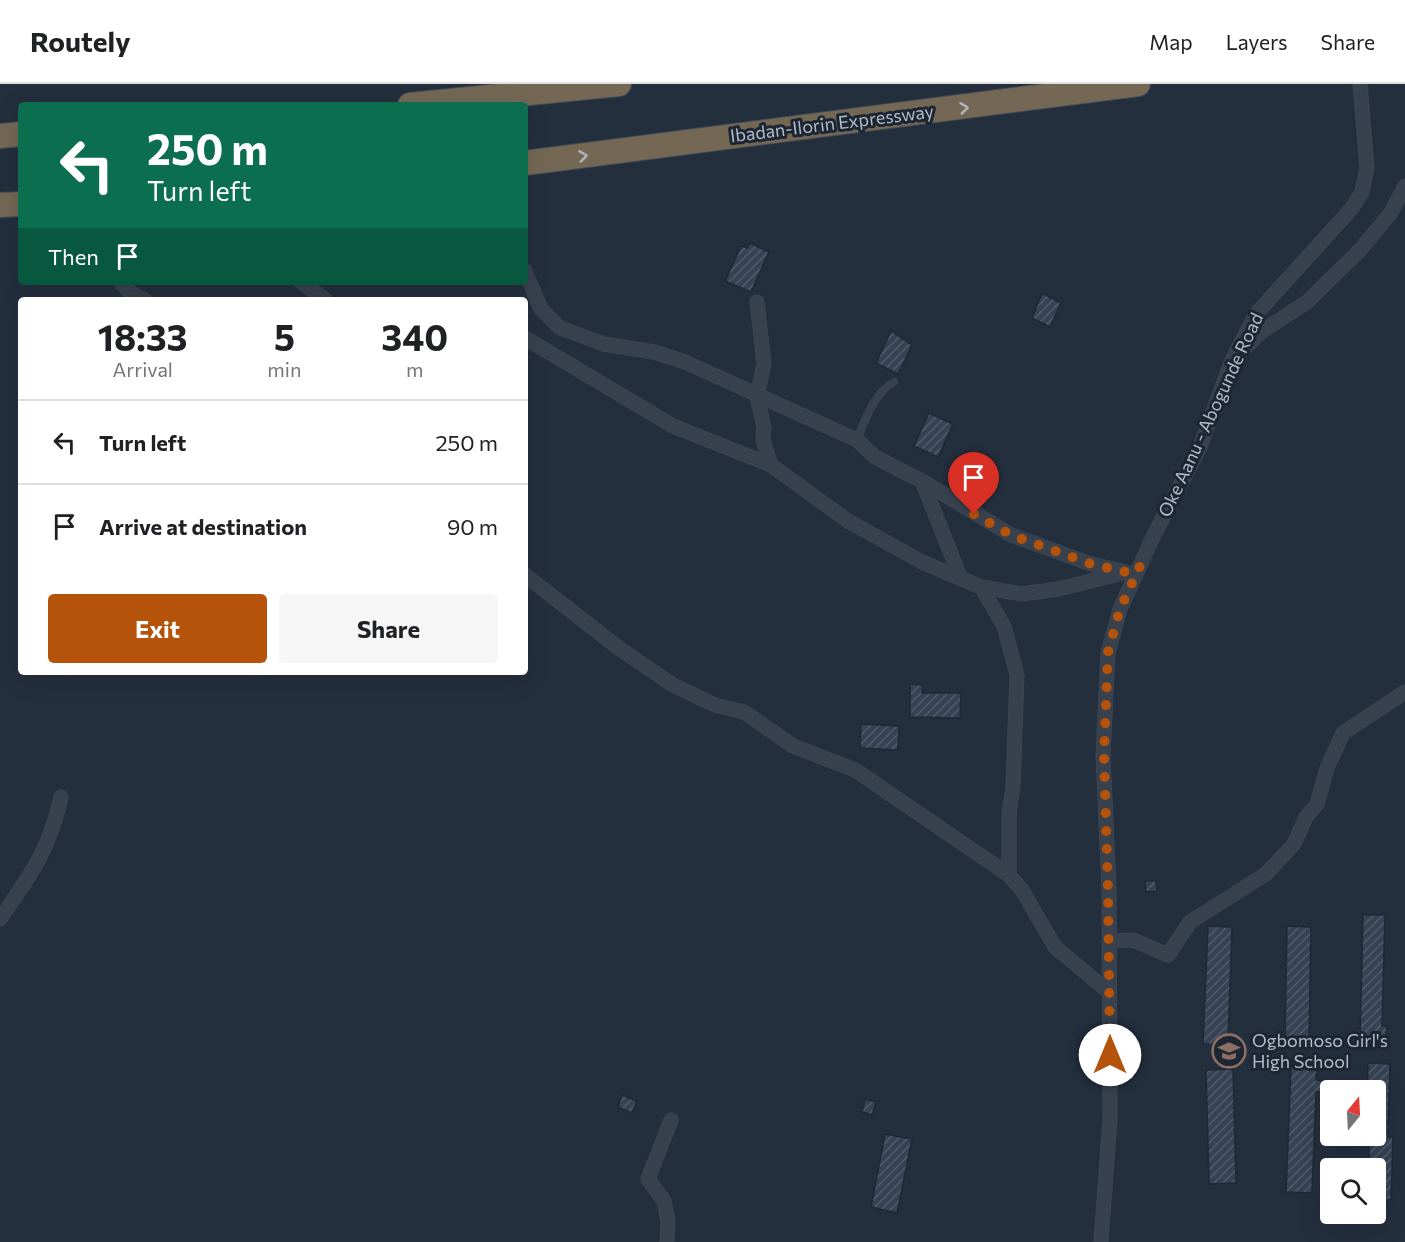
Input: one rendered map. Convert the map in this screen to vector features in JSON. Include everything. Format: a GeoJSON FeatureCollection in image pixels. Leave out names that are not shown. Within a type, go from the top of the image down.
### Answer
{"type":"FeatureCollection","features":[{"type":"Feature","properties":{"kind":"highway"},"geometry":{"type":"LineString","coordinates":[[440,102],[619,84]]}},
{"type":"Feature","properties":{"kind":"highway","name":"Ibadan-Ilorin Expressway"},"geometry":{"type":"LineString","coordinates":[[528,163],[1138,84]]}},
{"type":"Feature","properties":{"kind":"highway"},"geometry":{"type":"LineString","coordinates":[[0,136],[18,134]]}},
{"type":"Feature","properties":{"kind":"highway"},"geometry":{"type":"LineString","coordinates":[[0,205],[18,204]]}},
{"type":"Feature","properties":{"kind":"street","name":"Oke Aanu - Abogunde Road"},"geometry":{"type":"LineString","coordinates":[[1101,1242],[1110,1119],[1109,941],[1104,755],[1108,652],[1120,609],[1200,447],[1233,360],[1256,314],[1352,208],[1362,192],[1367,168],[1360,84]]}},
{"type":"Feature","properties":{"kind":"street"},"geometry":{"type":"LineString","coordinates":[[1233,360],[1261,332],[1307,302],[1360,250],[1390,214],[1405,186]]}},
{"type":"Feature","properties":{"kind":"street"},"geometry":{"type":"LineString","coordinates":[[528,278],[541,309],[560,328],[604,344],[654,352],[675,358],[857,441],[875,457],[922,481],[1011,535],[1091,564],[1126,572]]}},
{"type":"Feature","properties":{"kind":"street"},"geometry":{"type":"LineString","coordinates":[[123,285],[129,292],[139,297]]}},
{"type":"Feature","properties":{"kind":"street"},"geometry":{"type":"LineString","coordinates":[[305,285],[322,297]]}},
{"type":"Feature","properties":{"kind":"street"},"geometry":{"type":"LineString","coordinates":[[758,302],[764,364],[757,395],[764,427],[763,440],[771,465]]}},
{"type":"Feature","properties":{"kind":"street"},"geometry":{"type":"LineString","coordinates":[[528,340],[673,426],[771,465],[848,521],[922,562],[981,587],[1021,594],[1059,589],[1126,572],[1140,566]]}},
{"type":"Feature","properties":{"kind":"street"},"geometry":{"type":"LineString","coordinates":[[922,481],[961,579]]}},
{"type":"Feature","properties":{"kind":"street"},"geometry":{"type":"LineString","coordinates":[[528,577],[620,649],[673,685],[715,705],[744,712],[793,746],[855,770],[1009,875],[1022,890],[1055,947],[1109,992]]}},
{"type":"Feature","properties":{"kind":"street"},"geometry":{"type":"LineString","coordinates":[[981,587],[1004,626],[1017,675],[1013,786],[1009,814],[1009,875]]}},
{"type":"Feature","properties":{"kind":"street"},"geometry":{"type":"LineString","coordinates":[[1109,941],[1133,940],[1168,956],[1190,922],[1266,874],[1294,844],[1306,817],[1317,804],[1327,768],[1342,732],[1405,692]]}},
{"type":"Feature","properties":{"kind":"street"},"geometry":{"type":"LineString","coordinates":[[0,919],[42,857],[54,829],[61,797]]}},
{"type":"Feature","properties":{"kind":"street"},"geometry":{"type":"LineString","coordinates":[[668,1242],[668,1222],[664,1201],[648,1179],[671,1120]]}},
{"type":"Feature","properties":{"kind":"lane"},"geometry":{"type":"LineString","coordinates":[[857,441],[876,402],[888,385],[894,382]]}},
{"type":"Feature","properties":{"kind":"building"},"geometry":{"type":"Polygon","coordinates":[[[750,243],[769,252],[751,292],[725,281],[741,246],[747,248],[750,243]]]}},
{"type":"Feature","properties":{"kind":"building"},"geometry":{"type":"Polygon","coordinates":[[[1042,293],[1061,303],[1050,327],[1032,318],[1042,293]]]}},
{"type":"Feature","properties":{"kind":"building"},"geometry":{"type":"Polygon","coordinates":[[[891,331],[912,345],[898,374],[876,363],[891,331]]]}},
{"type":"Feature","properties":{"kind":"building"},"geometry":{"type":"Polygon","coordinates":[[[929,413],[953,424],[938,457],[914,446],[929,413]]]}},
{"type":"Feature","properties":{"kind":"building"},"geometry":{"type":"Polygon","coordinates":[[[910,684],[923,685],[922,693],[961,693],[960,718],[910,717],[910,684]]]}},
{"type":"Feature","properties":{"kind":"building"},"geometry":{"type":"Polygon","coordinates":[[[861,724],[899,726],[898,750],[860,748],[861,724]]]}},
{"type":"Feature","properties":{"kind":"building"},"geometry":{"type":"Polygon","coordinates":[[[1145,881],[1156,881],[1157,891],[1146,892],[1145,881]]]}},
{"type":"Feature","properties":{"kind":"building"},"geometry":{"type":"Polygon","coordinates":[[[1363,915],[1385,915],[1382,1026],[1387,1026],[1386,1040],[1360,1039],[1363,915]]]}},
{"type":"Feature","properties":{"kind":"building"},"geometry":{"type":"Polygon","coordinates":[[[1208,926],[1232,927],[1228,1045],[1203,1044],[1208,926]]]}},
{"type":"Feature","properties":{"kind":"building"},"geometry":{"type":"Polygon","coordinates":[[[1287,926],[1311,927],[1309,1042],[1285,1041],[1287,926]]]}},
{"type":"Feature","properties":{"kind":"building"},"geometry":{"type":"Polygon","coordinates":[[[1368,1063],[1390,1064],[1388,1137],[1393,1137],[1391,1200],[1386,1200],[1386,1158],[1369,1158],[1369,1146],[1386,1146],[1386,1080],[1367,1080],[1368,1063]]]}},
{"type":"Feature","properties":{"kind":"building"},"geometry":{"type":"Polygon","coordinates":[[[1291,1066],[1317,1067],[1316,1080],[1320,1080],[1320,1092],[1316,1092],[1312,1193],[1286,1192],[1291,1066]]]}},
{"type":"Feature","properties":{"kind":"building"},"geometry":{"type":"Polygon","coordinates":[[[1233,1069],[1236,1183],[1209,1184],[1206,1070],[1233,1069]]]}},
{"type":"Feature","properties":{"kind":"building"},"geometry":{"type":"Polygon","coordinates":[[[622,1095],[637,1101],[632,1113],[618,1107],[622,1095]]]}},
{"type":"Feature","properties":{"kind":"building"},"geometry":{"type":"Polygon","coordinates":[[[865,1099],[876,1102],[872,1115],[862,1112],[865,1099]]]}},
{"type":"Feature","properties":{"kind":"building"},"geometry":{"type":"Polygon","coordinates":[[[885,1134],[912,1139],[897,1213],[871,1207],[885,1134]]]}},
{"type":"Feature","properties":{"kind":"place","name":"Ogbomoso Girl's High School"},"geometry":{"type":"Point","coordinates":[1229,1051]}},
{"type":"Feature","properties":{"kind":"route"},"geometry":{"type":"LineString","coordinates":[[974,514],[1011,535],[1091,564],[1126,572],[1140,566],[1120,609],[1108,652],[1104,755],[1110,1055]]}}]}
